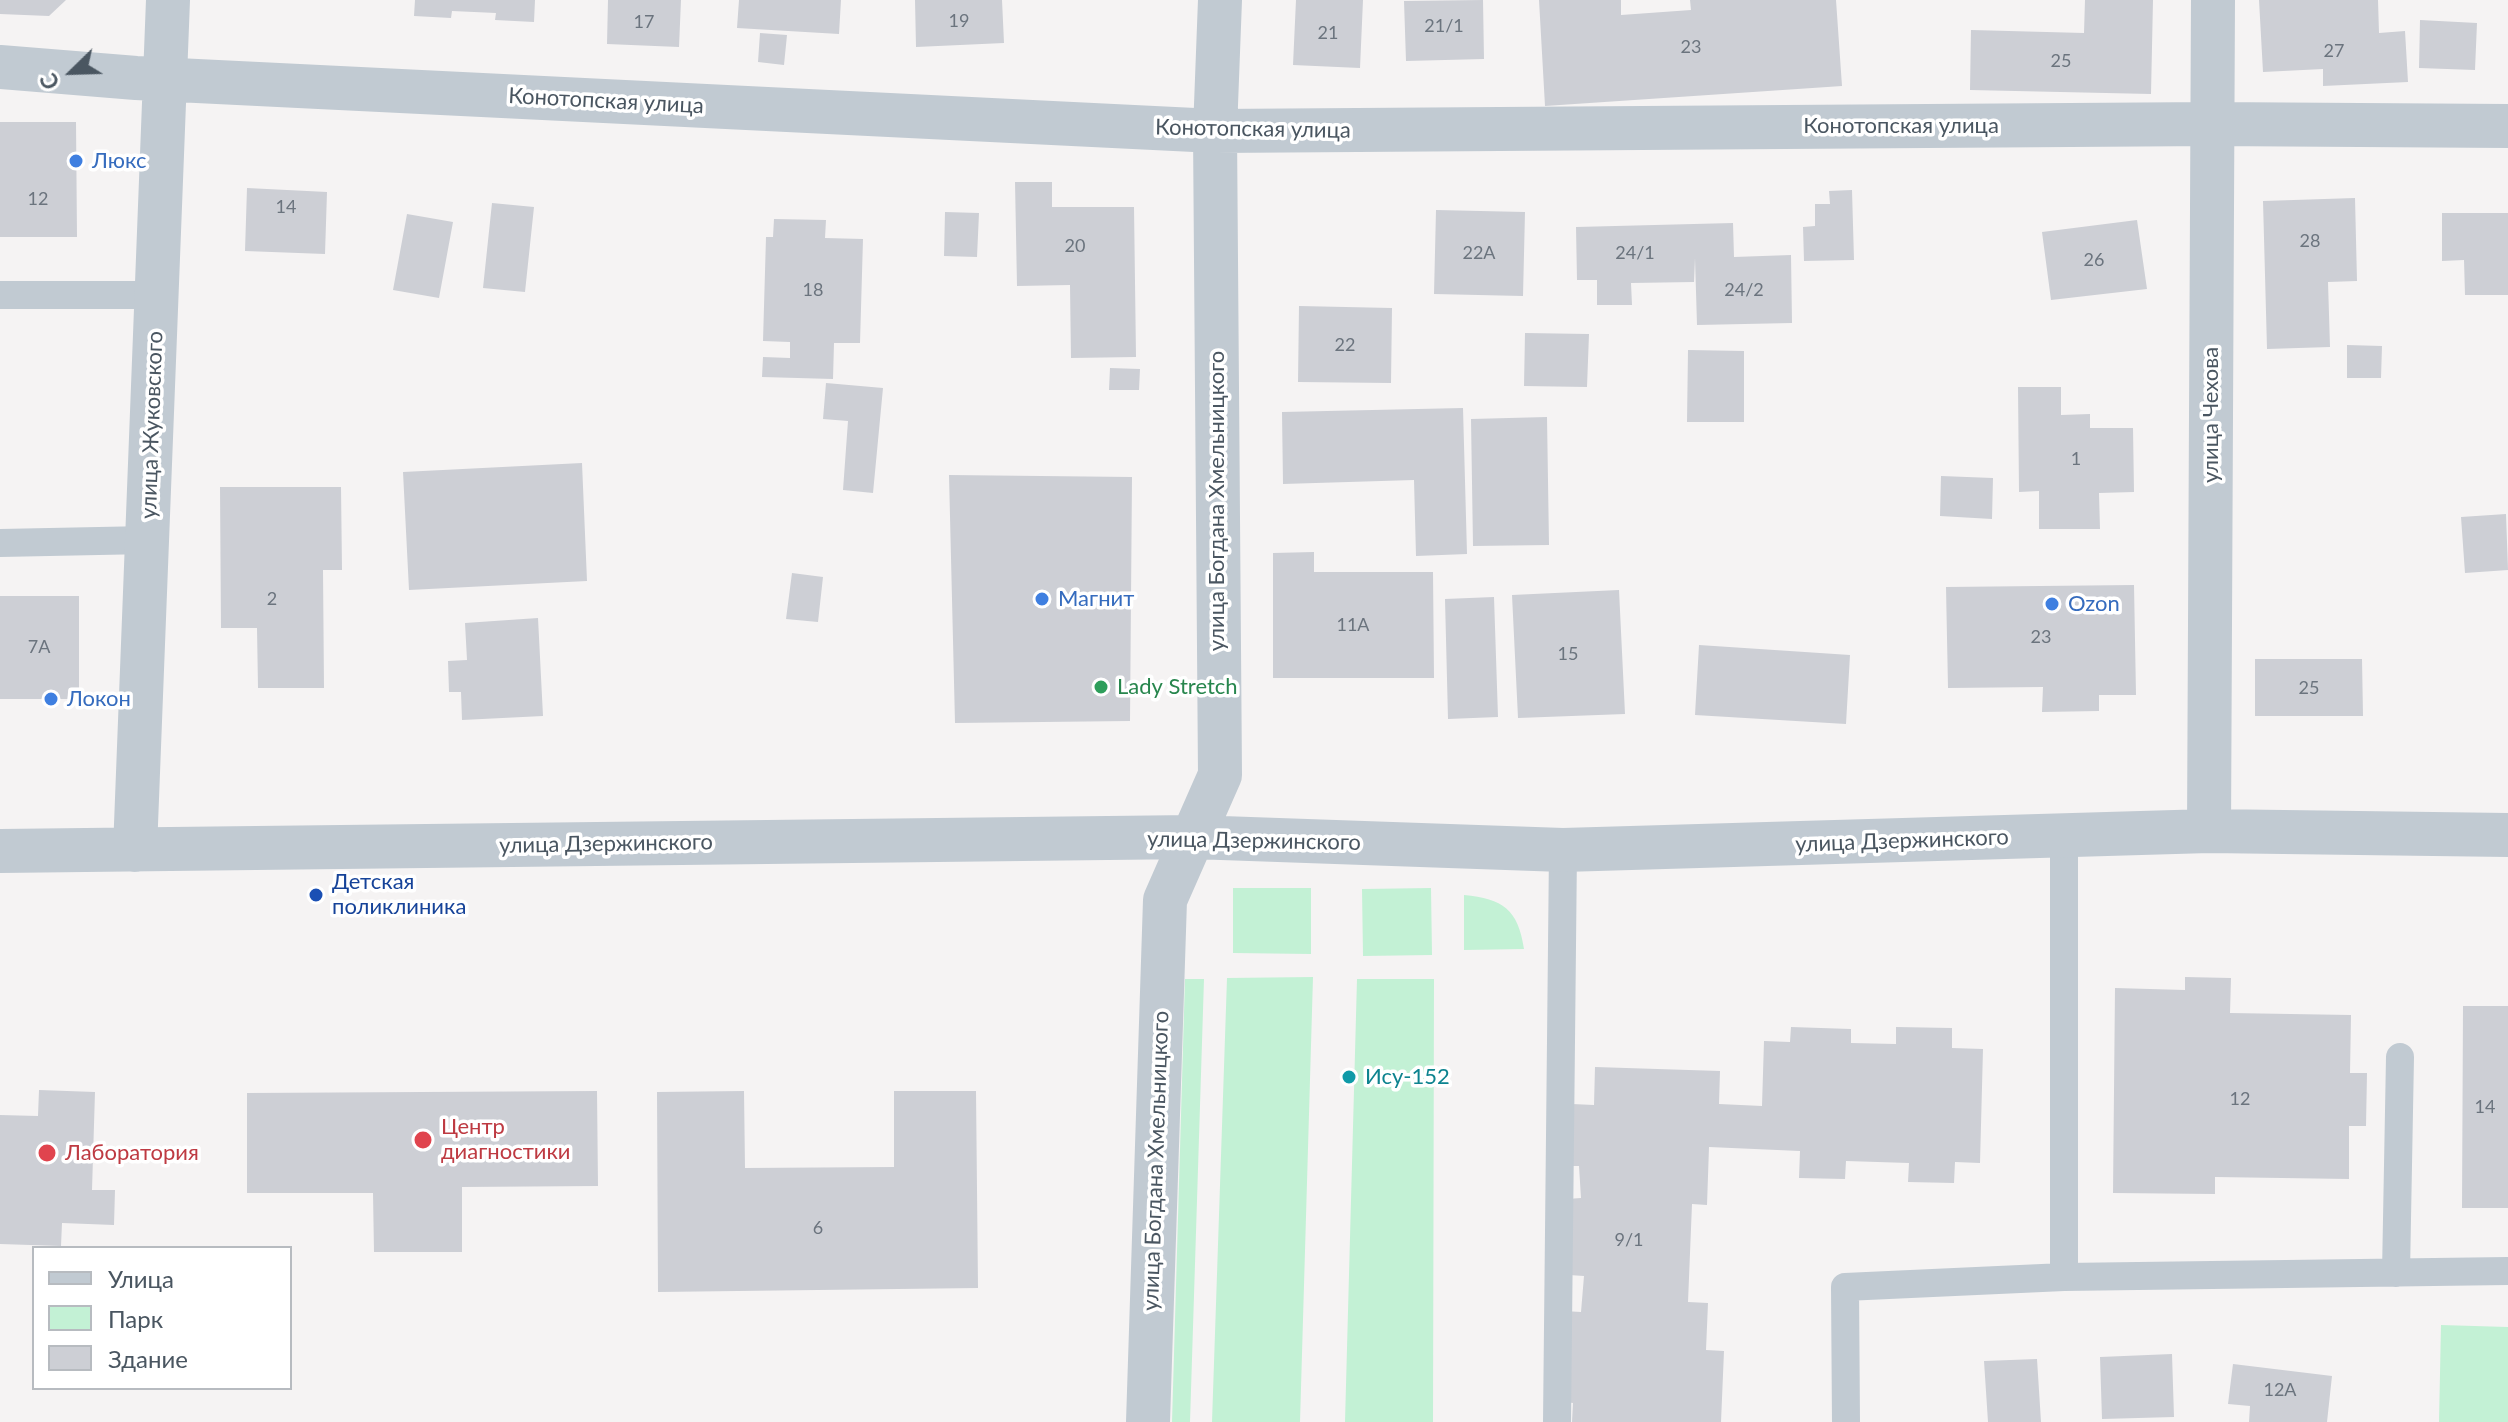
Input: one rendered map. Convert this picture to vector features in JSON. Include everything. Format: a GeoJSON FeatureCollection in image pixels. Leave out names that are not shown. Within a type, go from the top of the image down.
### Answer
{"type":"FeatureCollection","features":[{"type":"Feature","properties":{"kind":"street","name":"улица Жуковского"},"geometry":{"type":"LineString","coordinates":[[135,850],[168,0]]}},
{"type":"Feature","properties":{"kind":"street","name":"улица Богдана Хмельницкого"},"geometry":{"type":"LineString","coordinates":[[1148,1422],[1165,900],[1220,775],[1215,131],[1220,0]]}},
{"type":"Feature","properties":{"kind":"street","name":"улица Чехова"},"geometry":{"type":"LineString","coordinates":[[2209,831],[2213,0]]}},
{"type":"Feature","properties":{"kind":"street","name":"Конотопская улица"},"geometry":{"type":"LineString","coordinates":[[0,67],[165,79],[1215,131],[2212,124],[2508,126]]}},
{"type":"Feature","properties":{"kind":"street","name":"улица Дзержинского"},"geometry":{"type":"LineString","coordinates":[[0,851],[1193,837],[1563,850],[2209,831],[2508,835]]}},
{"type":"Feature","properties":{"kind":"lane"},"geometry":{"type":"LineString","coordinates":[[0,295],[157,295]]}},
{"type":"Feature","properties":{"kind":"lane"},"geometry":{"type":"LineString","coordinates":[[0,543],[148,540]]}},
{"type":"Feature","properties":{"kind":"lane"},"geometry":{"type":"LineString","coordinates":[[2064,836],[2064,1277]]}},
{"type":"Feature","properties":{"kind":"lane"},"geometry":{"type":"LineString","coordinates":[[1557,1422],[1563,850]]}},
{"type":"Feature","properties":{"kind":"lane"},"geometry":{"type":"LineString","coordinates":[[2396,1273],[2400,1057]]}},
{"type":"Feature","properties":{"kind":"lane"},"geometry":{"type":"LineString","coordinates":[[1846,1422],[1845,1287],[2064,1277],[2508,1271]]}},
{"type":"Feature","properties":{"kind":"green space"},"geometry":{"type":"Polygon","coordinates":[[[1233,888],[1311,888],[1311,954],[1233,953],[1233,888]]]}},
{"type":"Feature","properties":{"kind":"green space"},"geometry":{"type":"Polygon","coordinates":[[[1431,888],[1432,955],[1363,956],[1362,889],[1431,888]]]}},
{"type":"Feature","properties":{"kind":"green space"},"geometry":{"type":"Polygon","coordinates":[[[1464,895],[1499,903],[1506,908],[1518,924],[1524,949],[1464,950],[1464,895]]]}},
{"type":"Feature","properties":{"kind":"green space"},"geometry":{"type":"Polygon","coordinates":[[[1313,977],[1300,1422],[1212,1422],[1227,978],[1313,977]]]}},
{"type":"Feature","properties":{"kind":"green space"},"geometry":{"type":"Polygon","coordinates":[[[1185,979],[1204,979],[1190,1422],[1172,1422],[1185,979]]]}},
{"type":"Feature","properties":{"kind":"green space"},"geometry":{"type":"Polygon","coordinates":[[[1357,979],[1434,979],[1433,1422],[1345,1422],[1357,979]]]}},
{"type":"Feature","properties":{"kind":"green space"},"geometry":{"type":"Polygon","coordinates":[[[2441,1325],[2508,1327],[2508,1422],[2439,1422],[2441,1325]]]}},
{"type":"Feature","properties":{"kind":"building"},"geometry":{"type":"Polygon","coordinates":[[[0,0],[66,0],[49,16],[0,14],[0,0]]]}},
{"type":"Feature","properties":{"kind":"building"},"geometry":{"type":"Polygon","coordinates":[[[415,0],[535,0],[534,22],[495,20],[496,13],[452,11],[451,18],[414,16],[415,0]]]}},
{"type":"Feature","properties":{"kind":"building"},"geometry":{"type":"Polygon","coordinates":[[[608,0],[681,0],[679,47],[607,44],[608,0]]]}},
{"type":"Feature","properties":{"kind":"building"},"geometry":{"type":"Polygon","coordinates":[[[739,0],[841,0],[839,34],[737,28],[739,0]]]}},
{"type":"Feature","properties":{"kind":"building"},"geometry":{"type":"Polygon","coordinates":[[[915,0],[1002,0],[1004,43],[916,47],[915,0]]]}},
{"type":"Feature","properties":{"kind":"building"},"geometry":{"type":"Polygon","coordinates":[[[1296,0],[1363,0],[1360,68],[1293,65],[1296,0]]]}},
{"type":"Feature","properties":{"kind":"building"},"geometry":{"type":"Polygon","coordinates":[[[1483,0],[1484,59],[1406,61],[1404,1],[1483,0]]]}},
{"type":"Feature","properties":{"kind":"building"},"geometry":{"type":"Polygon","coordinates":[[[1539,0],[1621,0],[1621,15],[1691,10],[1690,0],[1836,0],[1842,86],[1545,106],[1539,0]]]}},
{"type":"Feature","properties":{"kind":"building"},"geometry":{"type":"Polygon","coordinates":[[[2085,0],[2153,0],[2151,94],[1970,90],[1971,30],[2084,33],[2085,0]]]}},
{"type":"Feature","properties":{"kind":"building"},"geometry":{"type":"Polygon","coordinates":[[[2259,0],[2378,0],[2379,33],[2405,31],[2408,82],[2323,86],[2323,69],[2263,72],[2259,0]]]}},
{"type":"Feature","properties":{"kind":"building"},"geometry":{"type":"Polygon","coordinates":[[[2420,20],[2477,23],[2475,70],[2419,68],[2420,20]]]}},
{"type":"Feature","properties":{"kind":"building"},"geometry":{"type":"Polygon","coordinates":[[[760,33],[787,35],[784,65],[758,62],[760,33]]]}},
{"type":"Feature","properties":{"kind":"building"},"geometry":{"type":"Polygon","coordinates":[[[0,122],[76,122],[77,237],[0,237],[0,122]]]}},
{"type":"Feature","properties":{"kind":"building"},"geometry":{"type":"Polygon","coordinates":[[[1015,182],[1052,182],[1052,207],[1134,207],[1136,357],[1071,358],[1070,285],[1017,286],[1015,182]]]}},
{"type":"Feature","properties":{"kind":"building"},"geometry":{"type":"Polygon","coordinates":[[[247,188],[327,192],[325,254],[245,251],[247,188]]]}},
{"type":"Feature","properties":{"kind":"building"},"geometry":{"type":"Polygon","coordinates":[[[1852,190],[1854,260],[1804,261],[1803,227],[1815,226],[1815,204],[1830,204],[1829,191],[1852,190]]]}},
{"type":"Feature","properties":{"kind":"building"},"geometry":{"type":"Polygon","coordinates":[[[2355,198],[2357,281],[2328,282],[2330,347],[2267,349],[2263,201],[2355,198]]]}},
{"type":"Feature","properties":{"kind":"building"},"geometry":{"type":"Polygon","coordinates":[[[492,203],[534,207],[525,292],[483,288],[492,203]]]}},
{"type":"Feature","properties":{"kind":"building"},"geometry":{"type":"Polygon","coordinates":[[[1436,210],[1525,212],[1523,296],[1434,294],[1436,210]]]}},
{"type":"Feature","properties":{"kind":"building"},"geometry":{"type":"Polygon","coordinates":[[[945,212],[979,213],[977,257],[944,256],[945,212]]]}},
{"type":"Feature","properties":{"kind":"building"},"geometry":{"type":"Polygon","coordinates":[[[2442,213],[2508,213],[2508,295],[2465,295],[2464,260],[2442,261],[2442,213]]]}},
{"type":"Feature","properties":{"kind":"building"},"geometry":{"type":"Polygon","coordinates":[[[407,214],[453,222],[439,298],[393,290],[407,214]]]}},
{"type":"Feature","properties":{"kind":"building"},"geometry":{"type":"Polygon","coordinates":[[[774,219],[826,220],[825,238],[863,239],[860,343],[834,343],[833,379],[762,377],[763,357],[790,358],[790,342],[763,341],[766,237],[773,237],[774,219]]]}},
{"type":"Feature","properties":{"kind":"building"},"geometry":{"type":"Polygon","coordinates":[[[2137,220],[2147,289],[2051,300],[2042,232],[2137,220]]]}},
{"type":"Feature","properties":{"kind":"building"},"geometry":{"type":"Polygon","coordinates":[[[1733,223],[1734,257],[1791,255],[1792,323],[1697,325],[1695,258],[1694,282],[1631,283],[1632,305],[1597,305],[1597,280],[1577,280],[1576,227],[1733,223]]]}},
{"type":"Feature","properties":{"kind":"building"},"geometry":{"type":"Polygon","coordinates":[[[1299,306],[1392,308],[1391,383],[1298,382],[1299,306]]]}},
{"type":"Feature","properties":{"kind":"building"},"geometry":{"type":"Polygon","coordinates":[[[1525,333],[1589,334],[1587,387],[1524,386],[1525,333]]]}},
{"type":"Feature","properties":{"kind":"building"},"geometry":{"type":"Polygon","coordinates":[[[2347,345],[2382,346],[2381,378],[2347,378],[2347,345]]]}},
{"type":"Feature","properties":{"kind":"building"},"geometry":{"type":"Polygon","coordinates":[[[1688,350],[1744,351],[1744,422],[1687,422],[1688,350]]]}},
{"type":"Feature","properties":{"kind":"building"},"geometry":{"type":"Polygon","coordinates":[[[1110,368],[1140,369],[1139,390],[1109,390],[1110,368]]]}},
{"type":"Feature","properties":{"kind":"building"},"geometry":{"type":"Polygon","coordinates":[[[826,383],[883,388],[873,493],[843,490],[848,421],[823,419],[826,383]]]}},
{"type":"Feature","properties":{"kind":"building"},"geometry":{"type":"Polygon","coordinates":[[[2018,387],[2061,387],[2061,415],[2090,414],[2090,428],[2133,428],[2134,492],[2099,493],[2100,529],[2039,529],[2039,491],[2019,492],[2018,387]]]}},
{"type":"Feature","properties":{"kind":"building"},"geometry":{"type":"Polygon","coordinates":[[[1463,408],[1467,554],[1416,556],[1414,480],[1283,484],[1282,412],[1463,408]]]}},
{"type":"Feature","properties":{"kind":"building"},"geometry":{"type":"Polygon","coordinates":[[[1547,417],[1549,545],[1473,546],[1471,419],[1547,417]]]}},
{"type":"Feature","properties":{"kind":"building"},"geometry":{"type":"Polygon","coordinates":[[[582,463],[587,581],[409,590],[403,472],[582,463]]]}},
{"type":"Feature","properties":{"kind":"building","name":"Магнит"},"geometry":{"type":"Polygon","coordinates":[[[949,475],[1132,477],[1130,721],[955,723],[949,475]]]}},
{"type":"Feature","properties":{"kind":"building"},"geometry":{"type":"Polygon","coordinates":[[[1941,476],[1993,478],[1992,519],[1940,516],[1941,476]]]}},
{"type":"Feature","properties":{"kind":"building"},"geometry":{"type":"Polygon","coordinates":[[[220,487],[341,487],[342,570],[323,570],[324,688],[258,688],[257,628],[221,628],[220,487]]]}},
{"type":"Feature","properties":{"kind":"building"},"geometry":{"type":"Polygon","coordinates":[[[2506,514],[2508,570],[2465,573],[2461,517],[2506,514]]]}},
{"type":"Feature","properties":{"kind":"building"},"geometry":{"type":"Polygon","coordinates":[[[1314,552],[1314,572],[1433,572],[1434,678],[1273,678],[1273,553],[1314,552]]]}},
{"type":"Feature","properties":{"kind":"building"},"geometry":{"type":"Polygon","coordinates":[[[792,573],[823,577],[818,622],[786,619],[792,573]]]}},
{"type":"Feature","properties":{"kind":"building"},"geometry":{"type":"Polygon","coordinates":[[[2134,585],[2136,695],[2099,695],[2099,711],[2042,712],[2043,687],[1948,688],[1946,587],[2134,585]]]}},
{"type":"Feature","properties":{"kind":"building"},"geometry":{"type":"Polygon","coordinates":[[[1619,590],[1625,714],[1518,718],[1512,595],[1619,590]]]}},
{"type":"Feature","properties":{"kind":"building"},"geometry":{"type":"Polygon","coordinates":[[[0,596],[79,596],[79,699],[0,699],[0,596]]]}},
{"type":"Feature","properties":{"kind":"building"},"geometry":{"type":"Polygon","coordinates":[[[1494,597],[1498,717],[1448,719],[1445,599],[1494,597]]]}},
{"type":"Feature","properties":{"kind":"building"},"geometry":{"type":"Polygon","coordinates":[[[538,618],[543,716],[462,720],[461,692],[449,692],[448,661],[467,660],[465,623],[538,618]]]}},
{"type":"Feature","properties":{"kind":"building"},"geometry":{"type":"Polygon","coordinates":[[[1699,645],[1850,655],[1846,724],[1695,715],[1699,645]]]}},
{"type":"Feature","properties":{"kind":"building"},"geometry":{"type":"Polygon","coordinates":[[[2255,659],[2362,659],[2363,716],[2255,716],[2255,659]]]}},
{"type":"Feature","properties":{"kind":"building"},"geometry":{"type":"Polygon","coordinates":[[[2185,977],[2231,978],[2230,1013],[2351,1015],[2350,1073],[2367,1073],[2366,1126],[2349,1126],[2349,1179],[2215,1177],[2215,1194],[2113,1193],[2115,988],[2185,990],[2185,977]]]}},
{"type":"Feature","properties":{"kind":"building"},"geometry":{"type":"Polygon","coordinates":[[[2463,1006],[2508,1006],[2508,1208],[2462,1208],[2463,1006]]]}},
{"type":"Feature","properties":{"kind":"building"},"geometry":{"type":"Polygon","coordinates":[[[1791,1027],[1851,1029],[1851,1043],[1896,1044],[1896,1027],[1952,1028],[1952,1048],[1983,1049],[1980,1163],[1955,1162],[1954,1183],[1908,1182],[1909,1163],[1846,1161],[1845,1179],[1799,1178],[1800,1151],[1709,1147],[1707,1205],[1692,1204],[1688,1302],[1708,1303],[1706,1350],[1724,1351],[1721,1422],[1572,1422],[1573,1403],[1559,1401],[1564,1311],[1581,1312],[1584,1276],[1569,1275],[1567,1199],[1581,1198],[1579,1166],[1570,1166],[1572,1104],[1594,1105],[1595,1067],[1720,1071],[1719,1104],[1762,1106],[1764,1041],[1790,1042],[1791,1027]]]}},
{"type":"Feature","properties":{"kind":"building","name":"Лаборатория"},"geometry":{"type":"Polygon","coordinates":[[[39,1090],[95,1092],[92,1190],[115,1190],[114,1225],[62,1223],[61,1246],[0,1244],[0,1115],[38,1116],[39,1090]]]}},
{"type":"Feature","properties":{"kind":"building","name":"Центр диагностики"},"geometry":{"type":"Polygon","coordinates":[[[597,1091],[598,1186],[462,1187],[462,1252],[374,1252],[373,1193],[247,1193],[247,1093],[597,1091]]]}},
{"type":"Feature","properties":{"kind":"building"},"geometry":{"type":"Polygon","coordinates":[[[744,1091],[745,1168],[894,1167],[894,1091],[976,1091],[978,1288],[658,1292],[657,1092],[744,1091]]]}},
{"type":"Feature","properties":{"kind":"building"},"geometry":{"type":"Polygon","coordinates":[[[2172,1354],[2174,1417],[2102,1419],[2100,1357],[2172,1354]]]}},
{"type":"Feature","properties":{"kind":"building"},"geometry":{"type":"Polygon","coordinates":[[[2037,1359],[2041,1422],[1988,1422],[1984,1361],[2037,1359]]]}},
{"type":"Feature","properties":{"kind":"building"},"geometry":{"type":"Polygon","coordinates":[[[2233,1364],[2332,1376],[2327,1422],[2249,1422],[2250,1406],[2228,1404],[2233,1364]]]}},
{"type":"Feature","properties":{"kind":"place","name":"Люкс"},"geometry":{"type":"Point","coordinates":[76,161]}},
{"type":"Feature","properties":{"kind":"place","name":"Магнит"},"geometry":{"type":"Point","coordinates":[1042,599]}},
{"type":"Feature","properties":{"kind":"place","name":"Ozon"},"geometry":{"type":"Point","coordinates":[2052,604]}},
{"type":"Feature","properties":{"kind":"place","name":"Lady Stretch"},"geometry":{"type":"Point","coordinates":[1101,687]}},
{"type":"Feature","properties":{"kind":"place","name":"Локон"},"geometry":{"type":"Point","coordinates":[51,699]}},
{"type":"Feature","properties":{"kind":"place","name":"Детская поликлиника"},"geometry":{"type":"Point","coordinates":[316,895]}},
{"type":"Feature","properties":{"kind":"place","name":"Ису-152"},"geometry":{"type":"Point","coordinates":[1349,1077]}},
{"type":"Feature","properties":{"kind":"place","name":"Центр диагностики"},"geometry":{"type":"Point","coordinates":[423,1140]}},
{"type":"Feature","properties":{"kind":"place","name":"Лаборатория"},"geometry":{"type":"Point","coordinates":[47,1153]}}]}
